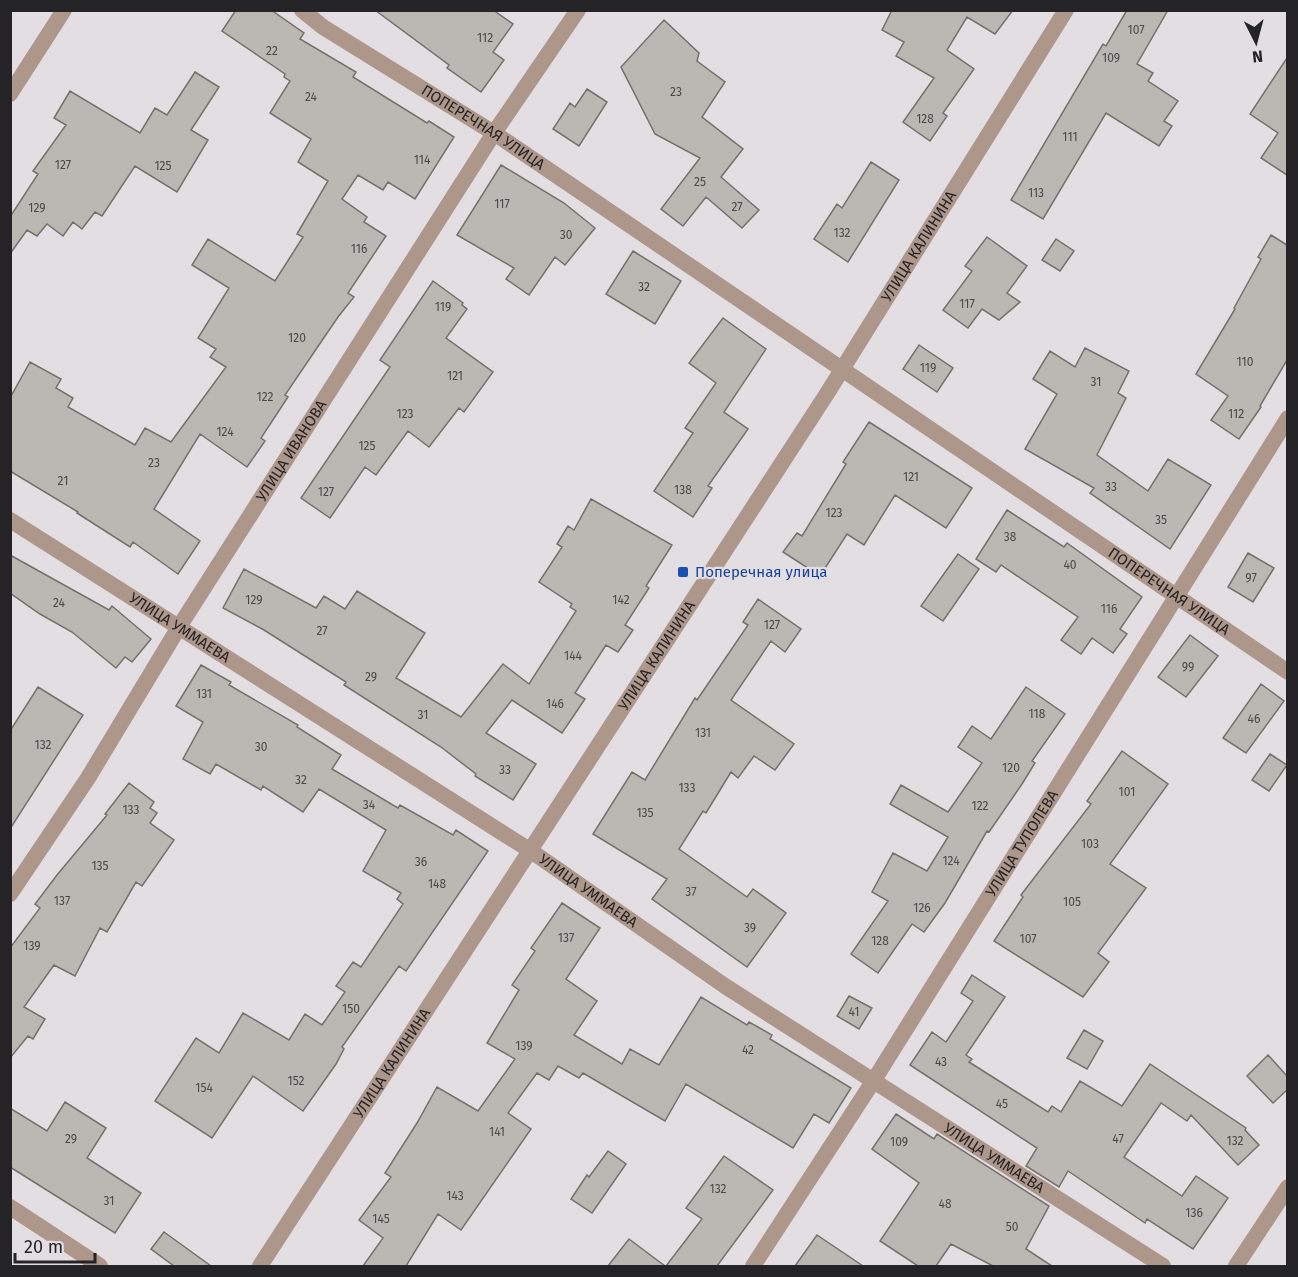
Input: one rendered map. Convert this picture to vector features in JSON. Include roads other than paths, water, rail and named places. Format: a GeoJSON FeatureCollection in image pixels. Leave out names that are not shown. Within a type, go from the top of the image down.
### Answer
{"type":"FeatureCollection","features":[{"type":"Feature","properties":{"kind":"street"},"geometry":{"type":"LineString","coordinates":[[10,94],[64,10]]}},
{"type":"Feature","properties":{"kind":"street","name":"ПОПЕРЕЧНАЯ УЛИЦА"},"geometry":{"type":"LineString","coordinates":[[302,10],[323,27],[494,133],[1287,672]]}},
{"type":"Feature","properties":{"kind":"street","name":"УЛИЦА ИВАНОВА"},"geometry":{"type":"LineString","coordinates":[[10,894],[88,778],[180,627],[494,133],[578,10]]}},
{"type":"Feature","properties":{"kind":"street","name":"УЛИЦА КАЛИНИНА"},"geometry":{"type":"LineString","coordinates":[[260,1266],[842,369],[1066,10]]}},
{"type":"Feature","properties":{"kind":"street","name":"УЛИЦА ТУПОЛЕВА"},"geometry":{"type":"LineString","coordinates":[[753,1266],[874,1080],[1287,418]]}},
{"type":"Feature","properties":{"kind":"street","name":"УЛИЦА УММАЕВА"},"geometry":{"type":"LineString","coordinates":[[10,520],[531,851],[725,986],[1163,1266]]}},
{"type":"Feature","properties":{"kind":"street"},"geometry":{"type":"LineString","coordinates":[[1236,1266],[1287,1187]]}},
{"type":"Feature","properties":{"kind":"street"},"geometry":{"type":"LineString","coordinates":[[10,1207],[100,1266]]}},
{"type":"Feature","properties":{"kind":"place","name":"Поперечная улица"},"geometry":{"type":"Point","coordinates":[683,572]}}]}
